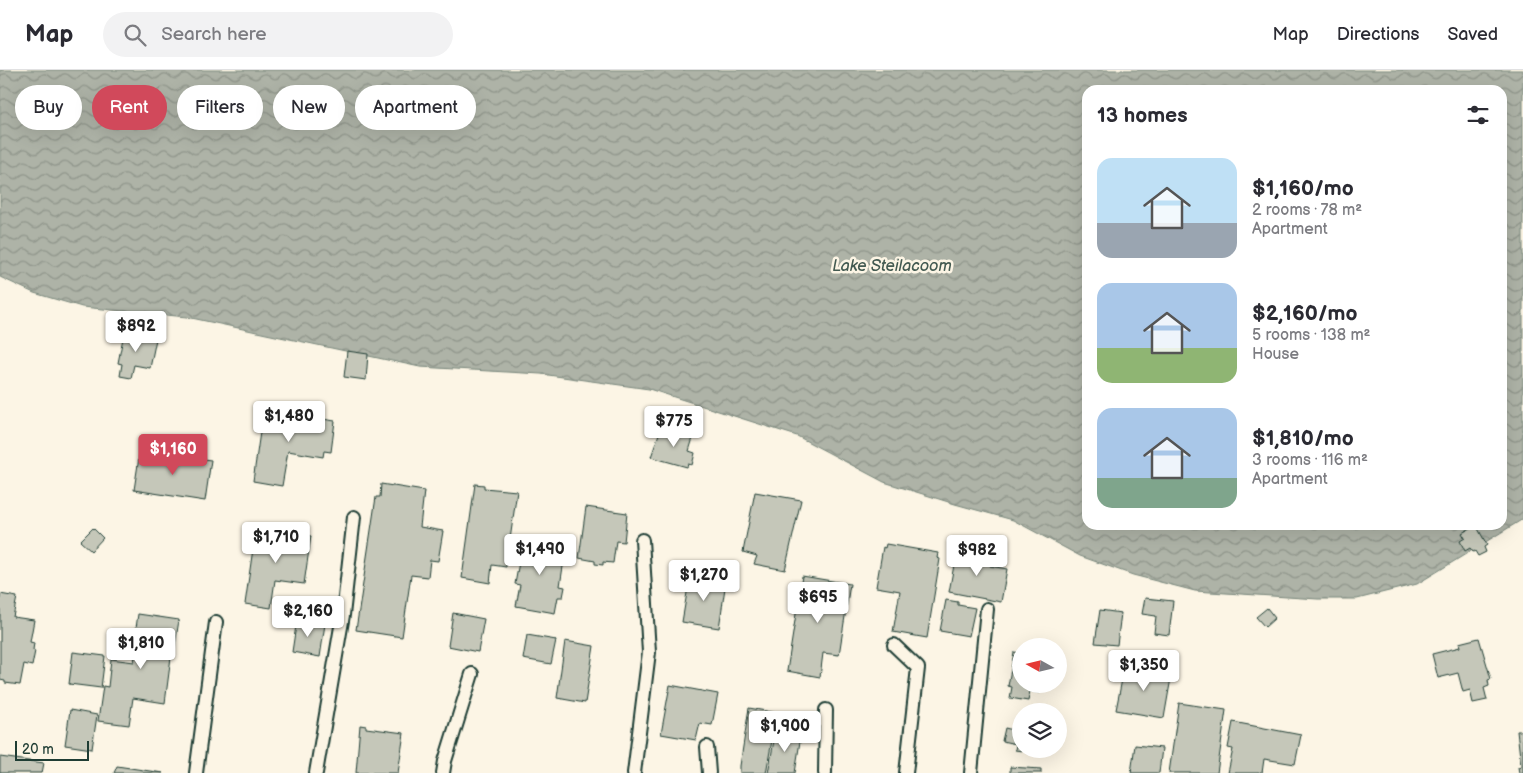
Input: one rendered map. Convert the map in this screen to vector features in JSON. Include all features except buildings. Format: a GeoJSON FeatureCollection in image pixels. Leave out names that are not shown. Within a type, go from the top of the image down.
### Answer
{"type":"FeatureCollection","features":[{"type":"Feature","properties":{"kind":"lane"},"geometry":{"type":"LineString","coordinates":[[316,773],[343,615],[354,517]]}},
{"type":"Feature","properties":{"kind":"lane"},"geometry":{"type":"LineString","coordinates":[[634,773],[650,652],[642,540]]}},
{"type":"Feature","properties":{"kind":"lane"},"geometry":{"type":"LineString","coordinates":[[971,773],[987,609]]}},
{"type":"Feature","properties":{"kind":"lane"},"geometry":{"type":"LineString","coordinates":[[196,773],[216,622]]}},
{"type":"Feature","properties":{"kind":"lane"},"geometry":{"type":"LineString","coordinates":[[894,645],[918,668],[906,773]]}},
{"type":"Feature","properties":{"kind":"lane"},"geometry":{"type":"LineString","coordinates":[[443,773],[472,674]]}},
{"type":"Feature","properties":{"kind":"lane"},"geometry":{"type":"LineString","coordinates":[[825,773],[826,710]]}},
{"type":"Feature","properties":{"kind":"lane"},"geometry":{"type":"LineString","coordinates":[[707,747],[709,773]]}},
{"type":"Feature","properties":{"kind":"water","name":"Lake Steilacoom"},"geometry":{"type":"Polygon","coordinates":[[[0,70],[1523,70],[1523,519],[1507,529],[1507,85],[1082,85],[1082,530],[1505,530],[1417,584],[1357,599],[1318,599],[1195,591],[1133,575],[1080,556],[1013,520],[884,482],[797,436],[649,389],[541,374],[420,367],[187,317],[82,307],[34,293],[0,277],[0,70]]]}}]}
